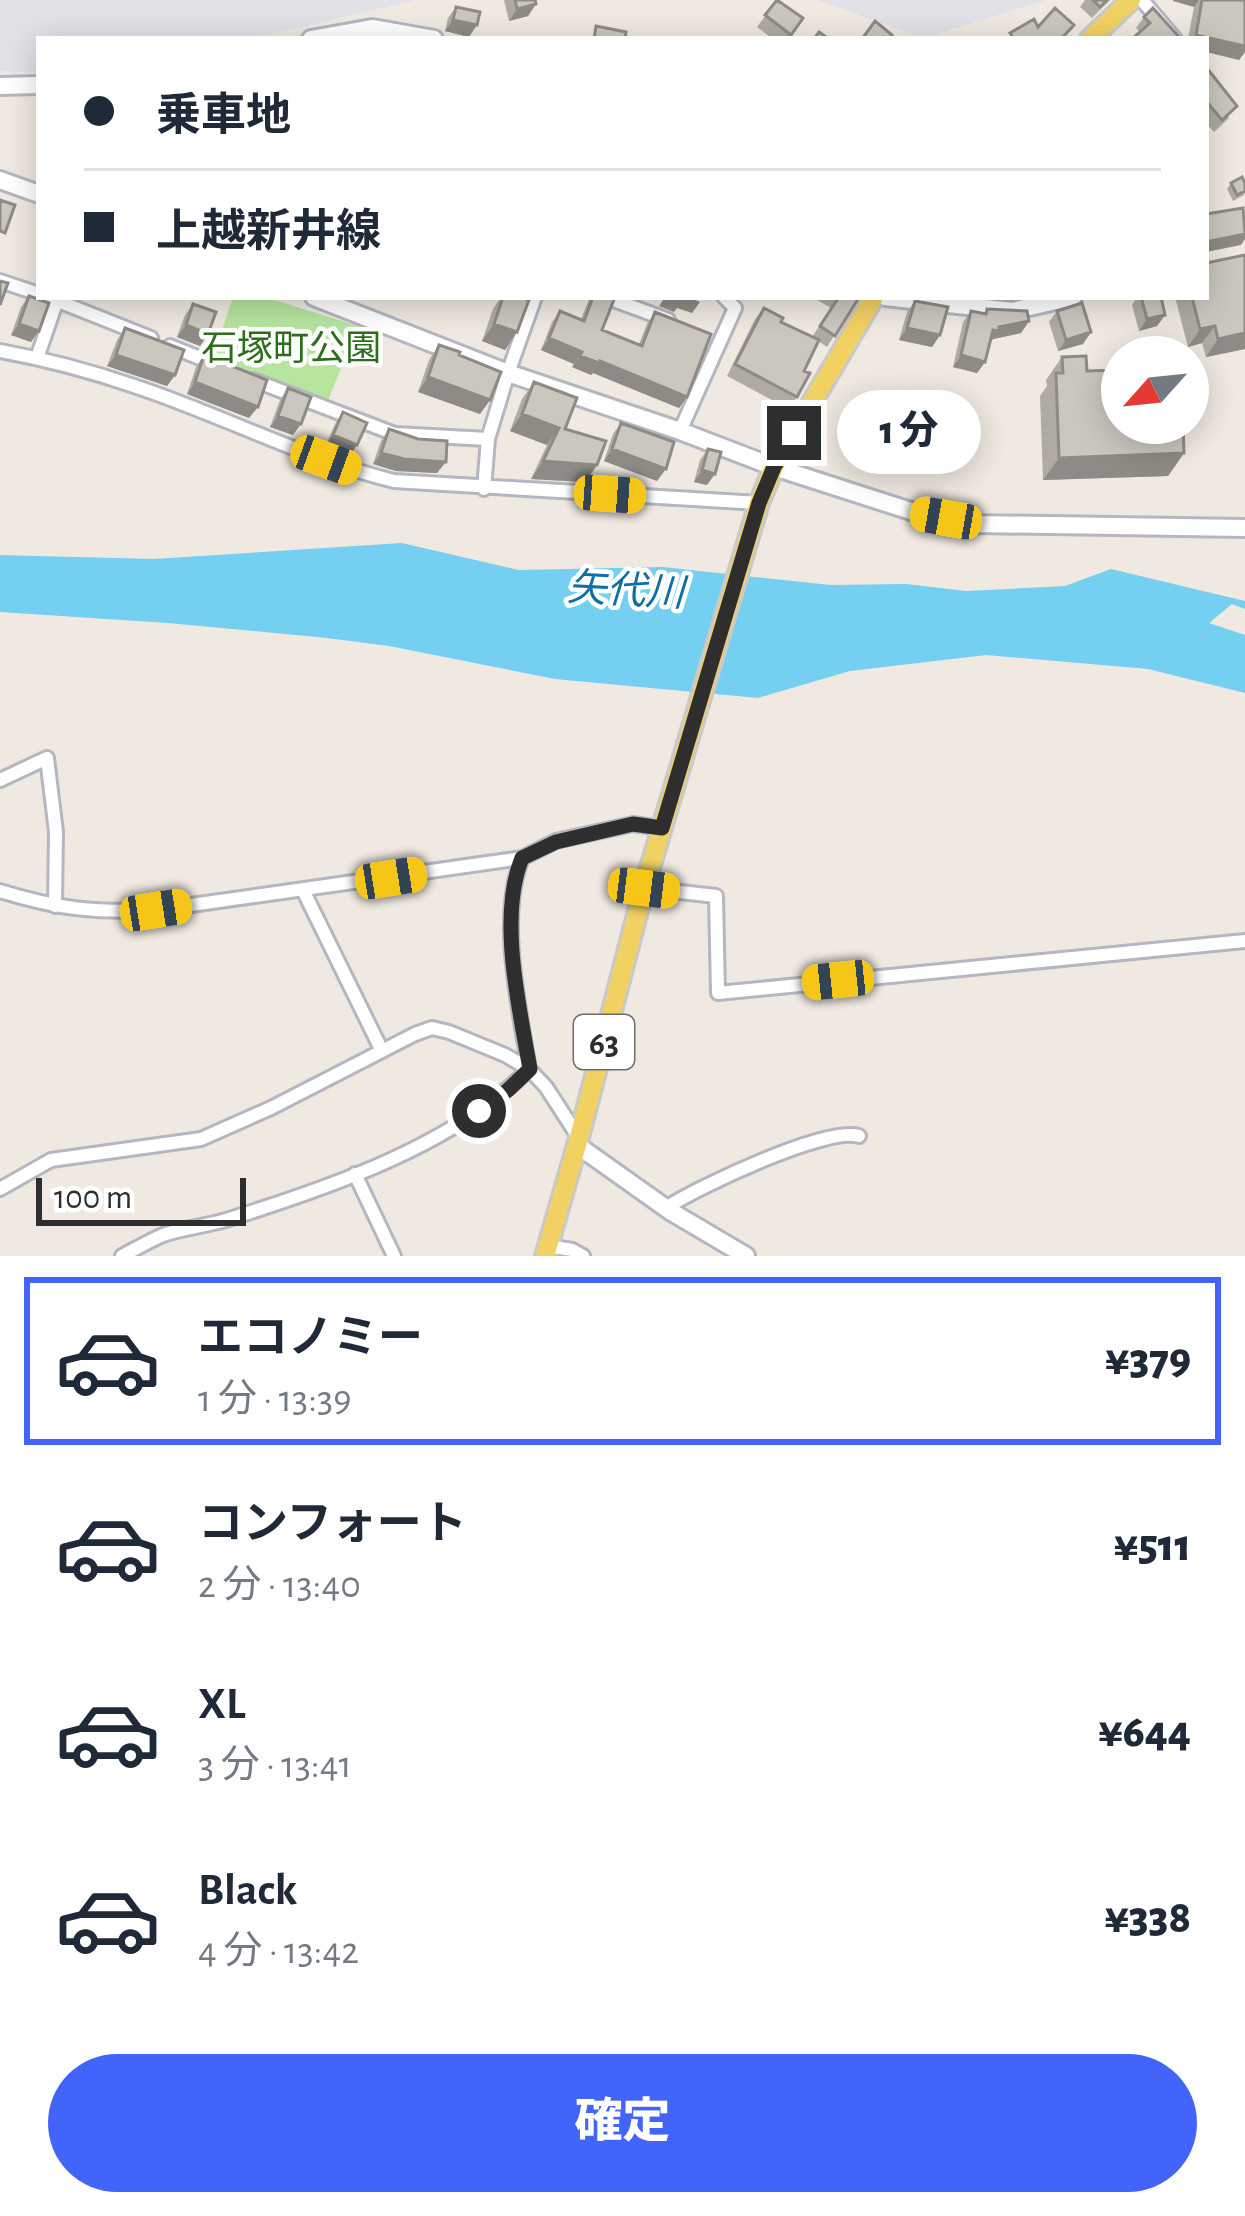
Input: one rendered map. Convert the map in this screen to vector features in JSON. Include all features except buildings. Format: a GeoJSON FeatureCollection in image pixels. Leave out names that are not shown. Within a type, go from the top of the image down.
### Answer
{"type":"FeatureCollection","features":[{"type":"Feature","properties":{"kind":"main road"},"geometry":{"type":"LineString","coordinates":[[1093,36],[1130,0]]}},
{"type":"Feature","properties":{"kind":"main road","name":"63"},"geometry":{"type":"LineString","coordinates":[[547,1251],[644,888],[757,510],[774,467],[872,300]]}},
{"type":"Feature","properties":{"kind":"street"},"geometry":{"type":"LineString","coordinates":[[1142,0],[1172,36]]}},
{"type":"Feature","properties":{"kind":"street"},"geometry":{"type":"LineString","coordinates":[[0,86],[36,85]]}},
{"type":"Feature","properties":{"kind":"street"},"geometry":{"type":"LineString","coordinates":[[0,180],[36,193]]}},
{"type":"Feature","properties":{"kind":"street"},"geometry":{"type":"LineString","coordinates":[[0,280],[36,293]]}},
{"type":"Feature","properties":{"kind":"street"},"geometry":{"type":"LineString","coordinates":[[38,358],[53,300]]}},
{"type":"Feature","properties":{"kind":"street"},"geometry":{"type":"LineString","coordinates":[[59,300],[395,434],[488,439]]}},
{"type":"Feature","properties":{"kind":"street"},"geometry":{"type":"LineString","coordinates":[[322,300],[508,373],[916,513],[975,524],[1245,528]]}},
{"type":"Feature","properties":{"kind":"street"},"geometry":{"type":"LineString","coordinates":[[484,489],[488,439],[534,300]]}},
{"type":"Feature","properties":{"kind":"street"},"geometry":{"type":"LineString","coordinates":[[614,300],[681,326]]}},
{"type":"Feature","properties":{"kind":"street"},"geometry":{"type":"LineString","coordinates":[[680,431],[735,308],[727,300]]}},
{"type":"Feature","properties":{"kind":"street"},"geometry":{"type":"LineString","coordinates":[[912,300],[1012,311],[1060,300]]}},
{"type":"Feature","properties":{"kind":"street"},"geometry":{"type":"LineString","coordinates":[[700,333],[719,340]]}},
{"type":"Feature","properties":{"kind":"street"},"geometry":{"type":"LineString","coordinates":[[0,351],[137,387],[252,434],[394,482],[757,510]]}},
{"type":"Feature","properties":{"kind":"street"},"geometry":{"type":"LineString","coordinates":[[0,781],[47,758],[56,832],[55,906]]}},
{"type":"Feature","properties":{"kind":"street"},"geometry":{"type":"LineString","coordinates":[[0,891],[102,913],[156,910],[522,858],[556,842],[633,824],[662,828]]}},
{"type":"Feature","properties":{"kind":"street"},"geometry":{"type":"LineString","coordinates":[[522,858],[513,881],[513,969],[530,1069]]}},
{"type":"Feature","properties":{"kind":"street"},"geometry":{"type":"LineString","coordinates":[[644,888],[716,896],[718,993],[1245,941]]}},
{"type":"Feature","properties":{"kind":"street"},"geometry":{"type":"LineString","coordinates":[[303,890],[382,1051]]}},
{"type":"Feature","properties":{"kind":"street"},"geometry":{"type":"LineString","coordinates":[[0,1189],[51,1160],[201,1138],[432,1028],[474,1041],[530,1069],[578,1142],[666,1208],[746,1256]]}},
{"type":"Feature","properties":{"kind":"street"},"geometry":{"type":"LineString","coordinates":[[122,1256],[165,1234],[223,1221],[355,1174],[449,1129],[508,1090],[530,1069]]}},
{"type":"Feature","properties":{"kind":"street"},"geometry":{"type":"LineString","coordinates":[[666,1208],[690,1192],[791,1150],[848,1133],[859,1136]]}},
{"type":"Feature","properties":{"kind":"street"},"geometry":{"type":"LineString","coordinates":[[355,1174],[394,1256]]}},
{"type":"Feature","properties":{"kind":"street"},"geometry":{"type":"LineString","coordinates":[[547,1251],[572,1250],[583,1256]]}},
{"type":"Feature","properties":{"kind":"shaded area"},"geometry":{"type":"Polygon","coordinates":[[[0,0],[417,0],[263,36],[36,36],[36,72],[0,71],[0,0]]]}},
{"type":"Feature","properties":{"kind":"shaded area"},"geometry":{"type":"Polygon","coordinates":[[[817,0],[1046,0],[930,36],[918,36],[817,0]]]}},
{"type":"Feature","properties":{"kind":"green space","name":"石塚町公園"},"geometry":{"type":"Polygon","coordinates":[[[232,300],[275,300],[358,326],[327,403],[212,360],[232,300]]]}},
{"type":"Feature","properties":{"kind":"water","name":"矢代川"},"geometry":{"type":"Polygon","coordinates":[[[402,543],[519,570],[663,567],[830,585],[906,584],[967,591],[1065,586],[1111,569],[1245,601],[1245,609],[1232,604],[1209,623],[1245,635],[1245,693],[1148,669],[986,655],[850,671],[758,698],[555,679],[327,638],[0,612],[0,555],[154,559],[402,543]]]}},
{"type":"Feature","properties":{"kind":"route"},"geometry":{"type":"LineString","coordinates":[[479,1111],[530,1069],[513,969],[513,881],[522,858],[556,842],[633,824],[662,828],[759,503],[794,433]]}}]}
